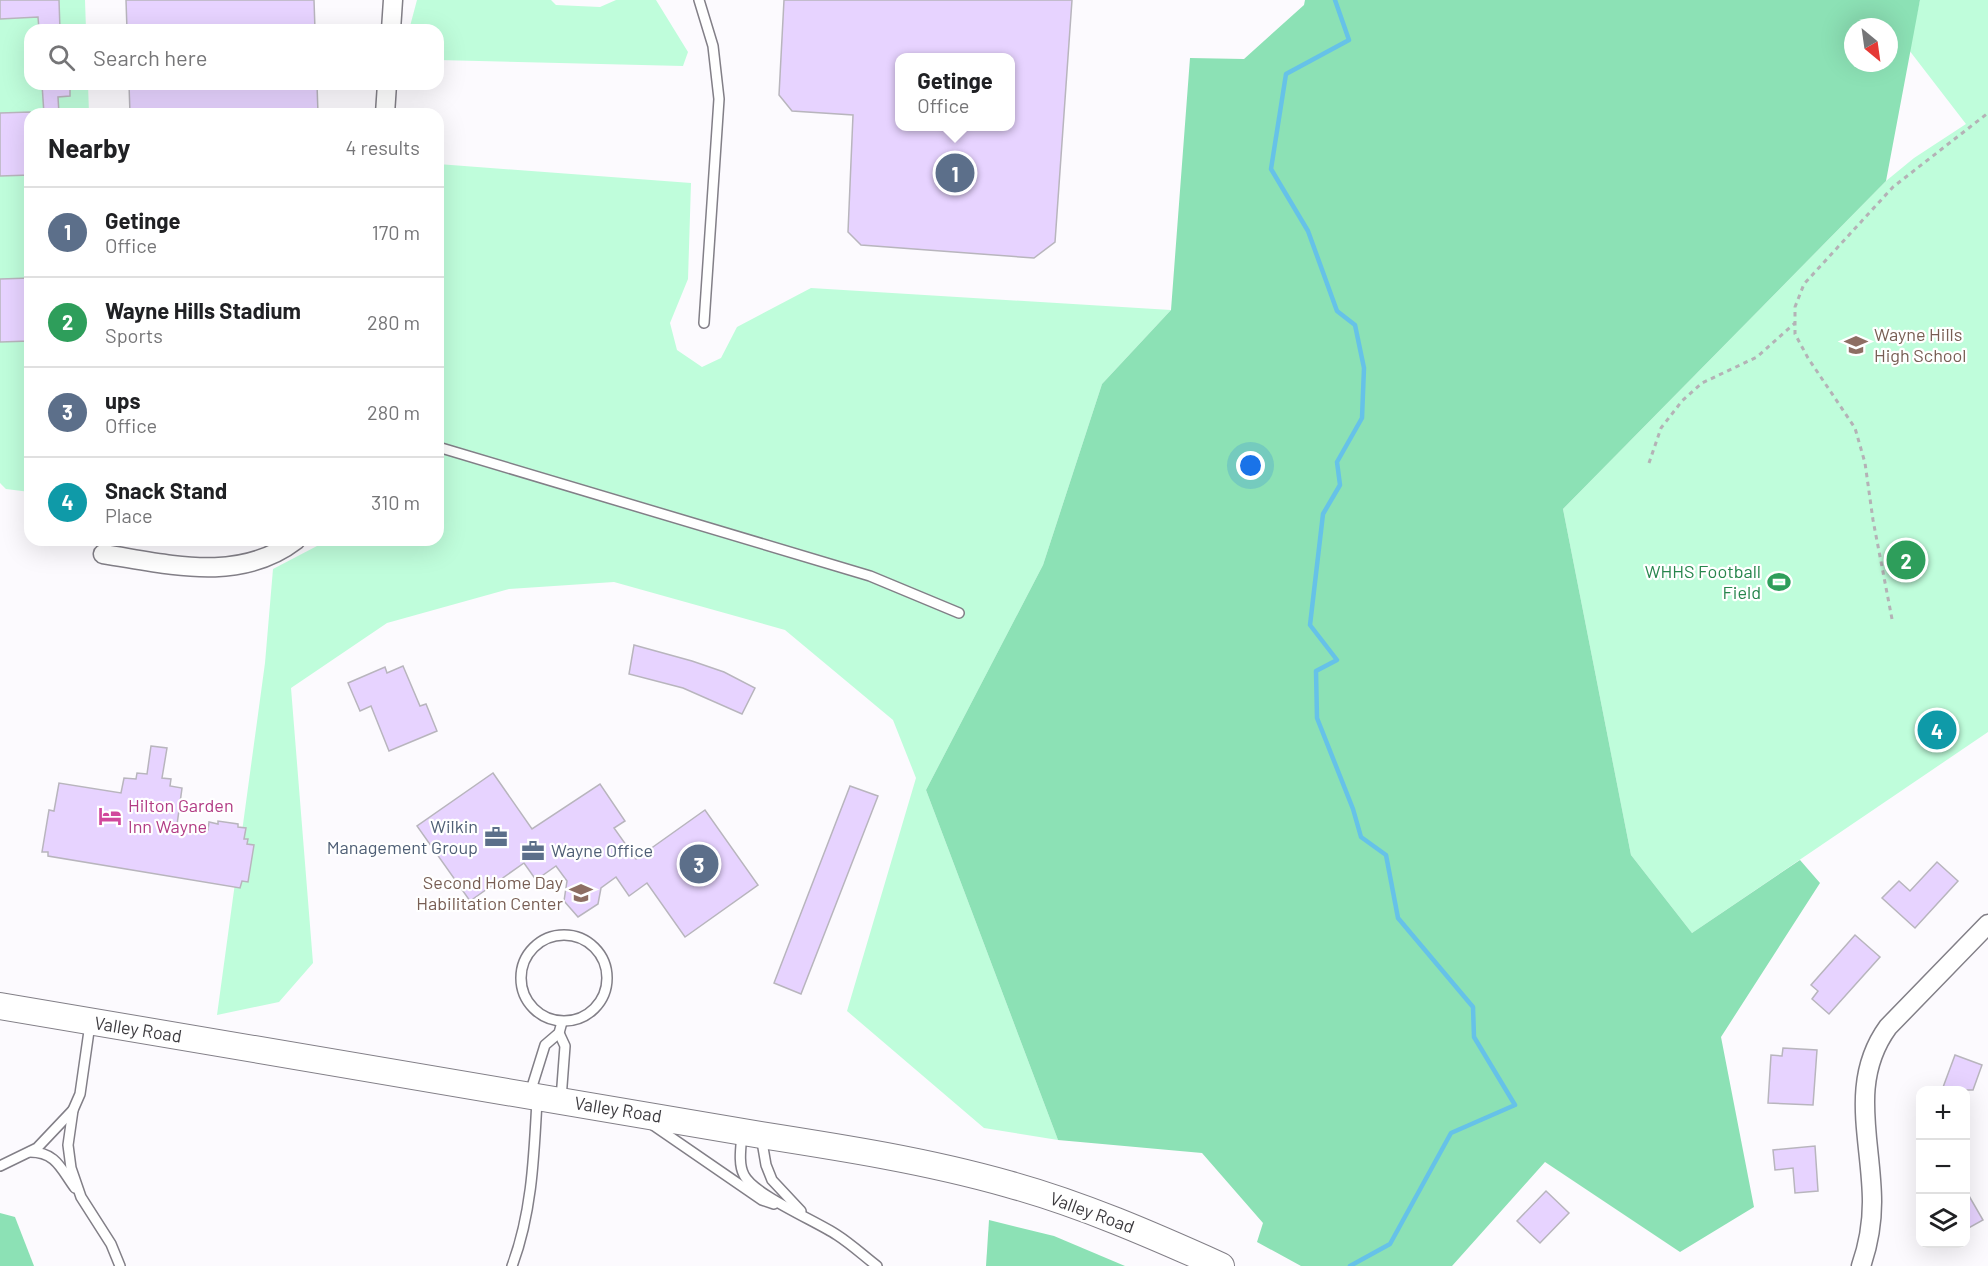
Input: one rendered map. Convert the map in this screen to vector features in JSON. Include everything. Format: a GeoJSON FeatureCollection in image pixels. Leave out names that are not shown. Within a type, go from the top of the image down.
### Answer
{"type":"FeatureCollection","features":[{"type":"Feature","properties":{"kind":"main road","name":"Valley Road"},"geometry":{"type":"LineString","coordinates":[[0,1006],[639,1113],[751,1134],[875,1153],[944,1167],[1066,1202],[1221,1266]]}},
{"type":"Feature","properties":{"kind":"street"},"geometry":{"type":"LineString","coordinates":[[391,24],[393,0]]}},
{"type":"Feature","properties":{"kind":"street"},"geometry":{"type":"LineString","coordinates":[[385,108],[387,90]]}},
{"type":"Feature","properties":{"kind":"street"},"geometry":{"type":"LineString","coordinates":[[103,554],[193,568],[235,567],[265,557],[285,546]]}},
{"type":"Feature","properties":{"kind":"street"},"geometry":{"type":"LineString","coordinates":[[1861,1266],[1870,1229],[1872,1202],[1864,1102],[1871,1057],[1888,1027],[1988,924]]}},
{"type":"Feature","properties":{"kind":"lane"},"geometry":{"type":"LineString","coordinates":[[699,0],[713,46],[719,99],[704,323]]}},
{"type":"Feature","properties":{"kind":"lane"},"geometry":{"type":"LineString","coordinates":[[444,449],[870,576],[959,613]]}},
{"type":"Feature","properties":{"kind":"lane"},"geometry":{"type":"LineString","coordinates":[[562,933],[577,936],[591,945],[602,961],[606,982],[599,1005],[580,1018],[562,1022],[547,1017],[533,1008],[524,992],[522,975],[523,965],[534,945],[547,937],[562,933]]}},
{"type":"Feature","properties":{"kind":"lane"},"geometry":{"type":"LineString","coordinates":[[81,1197],[71,1168],[68,1145],[73,1110],[80,1094],[90,1022]]}},
{"type":"Feature","properties":{"kind":"lane"},"geometry":{"type":"LineString","coordinates":[[512,1266],[520,1244],[533,1170],[542,1098],[544,1045],[559,1033],[562,1022]]}},
{"type":"Feature","properties":{"kind":"lane"},"geometry":{"type":"LineString","coordinates":[[542,1098],[565,1046],[559,1033]]}},
{"type":"Feature","properties":{"kind":"lane"},"geometry":{"type":"LineString","coordinates":[[0,1166],[37,1148],[73,1110]]}},
{"type":"Feature","properties":{"kind":"lane"},"geometry":{"type":"LineString","coordinates":[[639,1113],[659,1130],[762,1200],[807,1217]]}},
{"type":"Feature","properties":{"kind":"lane"},"geometry":{"type":"LineString","coordinates":[[751,1134],[772,1180],[807,1217]]}},
{"type":"Feature","properties":{"kind":"lane"},"geometry":{"type":"LineString","coordinates":[[751,1134],[741,1164],[743,1174],[749,1183],[838,1236],[878,1266]]}},
{"type":"Feature","properties":{"kind":"lane"},"geometry":{"type":"LineString","coordinates":[[29,1152],[44,1152],[52,1158],[81,1197],[111,1245],[120,1266]]}},
{"type":"Feature","properties":{"kind":"path"},"geometry":{"type":"LineString","coordinates":[[1892,619],[1873,520],[1865,463],[1855,428],[1808,358],[1795,334],[1795,307],[1804,284],[1893,187],[1988,113]]}},
{"type":"Feature","properties":{"kind":"path"},"geometry":{"type":"LineString","coordinates":[[1649,463],[1661,428],[1682,400],[1702,383],[1757,357],[1795,323]]}},
{"type":"Feature","properties":{"kind":"green space"},"geometry":{"type":"Polygon","coordinates":[[[0,0],[85,0],[86,24],[24,24],[24,90],[88,90],[89,108],[24,108],[24,491],[6,489],[0,483],[0,0]]]}},
{"type":"Feature","properties":{"kind":"green space"},"geometry":{"type":"Polygon","coordinates":[[[417,0],[551,0],[556,5],[600,7],[616,0],[656,0],[688,52],[683,66],[444,60],[444,24],[411,24],[417,0]]]}},
{"type":"Feature","properties":{"kind":"green space"},"geometry":{"type":"Polygon","coordinates":[[[1305,0],[1920,0],[1886,181],[1563,509],[1631,855],[1692,933],[1800,860],[1820,883],[1721,1037],[1754,1207],[1680,1252],[1545,1162],[1452,1266],[1301,1266],[1257,1242],[1263,1223],[1202,1153],[1058,1140],[926,790],[1043,565],[1102,384],[1171,310],[1190,58],[1244,59],[1304,5],[1305,0]]]}},
{"type":"Feature","properties":{"kind":"green space","name":"Wayne Hills High School"},"geometry":{"type":"Polygon","coordinates":[[[1920,0],[1988,0],[1988,732],[1692,933],[1631,855],[1563,509],[1886,181],[1914,158],[1966,124],[1909,50],[1920,0]]]}},
{"type":"Feature","properties":{"kind":"green space"},"geometry":{"type":"Polygon","coordinates":[[[444,164],[691,183],[688,279],[670,323],[677,350],[702,367],[721,358],[737,327],[811,288],[1171,310],[1102,384],[1043,565],[926,790],[1058,1140],[984,1128],[847,1011],[916,778],[893,720],[785,630],[614,582],[509,589],[387,623],[291,688],[313,963],[279,1002],[217,1015],[265,663],[273,569],[317,546],[444,546],[444,164]]]}},
{"type":"Feature","properties":{"kind":"green space"},"geometry":{"type":"Polygon","coordinates":[[[0,1213],[15,1217],[34,1266],[0,1266],[0,1213]]]}},
{"type":"Feature","properties":{"kind":"green space"},"geometry":{"type":"Polygon","coordinates":[[[989,1220],[1054,1236],[1125,1266],[986,1266],[989,1220]]]}},
{"type":"Feature","properties":{"kind":"building"},"geometry":{"type":"Polygon","coordinates":[[[0,0],[59,0],[60,24],[39,24],[38,17],[0,19],[0,0]]]}},
{"type":"Feature","properties":{"kind":"building"},"geometry":{"type":"Polygon","coordinates":[[[126,0],[314,0],[315,24],[127,24],[126,0]]]}},
{"type":"Feature","properties":{"kind":"building"},"geometry":{"type":"Polygon","coordinates":[[[784,0],[1072,0],[1055,242],[1034,258],[861,245],[848,232],[853,115],[792,111],[779,95],[784,0]]]}},
{"type":"Feature","properties":{"kind":"building"},"geometry":{"type":"Polygon","coordinates":[[[42,90],[70,90],[70,96],[58,97],[59,108],[44,108],[42,90]]]}},
{"type":"Feature","properties":{"kind":"building"},"geometry":{"type":"Polygon","coordinates":[[[129,90],[317,90],[318,108],[130,108],[129,90]]]}},
{"type":"Feature","properties":{"kind":"building"},"geometry":{"type":"Polygon","coordinates":[[[24,112],[24,175],[0,176],[0,113],[24,112]]]}},
{"type":"Feature","properties":{"kind":"building"},"geometry":{"type":"Polygon","coordinates":[[[24,278],[24,341],[0,342],[0,279],[24,278]]]}},
{"type":"Feature","properties":{"kind":"building"},"geometry":{"type":"Polygon","coordinates":[[[634,645],[724,672],[755,688],[742,714],[683,688],[629,674],[634,645]]]}},
{"type":"Feature","properties":{"kind":"building"},"geometry":{"type":"Polygon","coordinates":[[[403,666],[420,706],[426,704],[437,731],[389,751],[371,706],[360,711],[348,683],[385,667],[387,673],[403,666]]]}},
{"type":"Feature","properties":{"kind":"building"},"geometry":{"type":"Polygon","coordinates":[[[1946,721],[1949,734],[1928,738],[1926,725],[1946,721]]]}},
{"type":"Feature","properties":{"kind":"building","name":"Hilton Garden Inn Wayne"},"geometry":{"type":"Polygon","coordinates":[[[151,746],[167,748],[162,778],[171,779],[170,786],[182,788],[177,825],[208,830],[209,822],[218,824],[218,821],[238,824],[238,827],[246,828],[244,839],[248,839],[247,844],[254,845],[248,882],[242,881],[240,888],[48,856],[48,852],[42,852],[49,810],[54,811],[59,783],[121,793],[124,778],[136,779],[137,773],[147,774],[151,746]]]}},
{"type":"Feature","properties":{"kind":"building","name":"Wayne Office"},"geometry":{"type":"Polygon","coordinates":[[[493,773],[532,829],[600,784],[625,821],[614,828],[636,859],[705,810],[758,885],[685,937],[647,883],[629,896],[616,877],[601,888],[598,904],[578,917],[564,901],[567,881],[556,866],[536,880],[524,863],[470,901],[417,826],[493,773]]]}},
{"type":"Feature","properties":{"kind":"building"},"geometry":{"type":"Polygon","coordinates":[[[850,786],[878,796],[801,994],[774,983],[850,786]]]}},
{"type":"Feature","properties":{"kind":"building"},"geometry":{"type":"Polygon","coordinates":[[[1937,862],[1958,881],[1915,928],[1882,898],[1899,881],[1910,891],[1937,862]]]}},
{"type":"Feature","properties":{"kind":"building"},"geometry":{"type":"Polygon","coordinates":[[[1855,935],[1880,957],[1829,1014],[1812,999],[1818,991],[1811,985],[1855,935]]]}},
{"type":"Feature","properties":{"kind":"building"},"geometry":{"type":"Polygon","coordinates":[[[1783,1048],[1817,1050],[1813,1105],[1768,1103],[1771,1055],[1782,1056],[1783,1048]]]}},
{"type":"Feature","properties":{"kind":"building"},"geometry":{"type":"Polygon","coordinates":[[[1955,1055],[1982,1065],[1973,1090],[1970,1090],[1970,1086],[1943,1086],[1955,1055]]]}},
{"type":"Feature","properties":{"kind":"building"},"geometry":{"type":"Polygon","coordinates":[[[1815,1146],[1818,1191],[1795,1193],[1793,1168],[1775,1170],[1773,1150],[1815,1146]]]}},
{"type":"Feature","properties":{"kind":"building"},"geometry":{"type":"Polygon","coordinates":[[[1546,1191],[1569,1213],[1540,1243],[1517,1221],[1546,1191]]]}},
{"type":"Feature","properties":{"kind":"building"},"geometry":{"type":"Polygon","coordinates":[[[1970,1198],[1983,1220],[1970,1227],[1970,1198]]]}},
{"type":"Feature","properties":{"kind":"waterway"},"geometry":{"type":"LineString","coordinates":[[1335,0],[1349,40],[1286,74],[1271,169],[1308,231],[1337,311],[1355,325],[1364,368],[1362,418],[1337,462],[1340,485],[1323,514],[1310,625],[1337,660],[1316,671],[1317,718],[1353,809],[1361,837],[1386,855],[1398,918],[1473,1007],[1474,1037],[1515,1105],[1451,1133],[1390,1244],[1350,1266]]}},
{"type":"Feature","properties":{"kind":"place","name":"Getinge"},"geometry":{"type":"Point","coordinates":[955,173]}},
{"type":"Feature","properties":{"kind":"place","name":"Wayne Hills High School"},"geometry":{"type":"Point","coordinates":[1856,345]}},
{"type":"Feature","properties":{"kind":"place","name":"Wayne Hills Stadium"},"geometry":{"type":"Point","coordinates":[1906,560]}},
{"type":"Feature","properties":{"kind":"place","name":"WHHS Football Field"},"geometry":{"type":"Point","coordinates":[1779,582]}},
{"type":"Feature","properties":{"kind":"place","name":"Snack Stand"},"geometry":{"type":"Point","coordinates":[1937,730]}},
{"type":"Feature","properties":{"kind":"place","name":"Hilton Garden Inn Wayne"},"geometry":{"type":"Point","coordinates":[110,816]}},
{"type":"Feature","properties":{"kind":"place","name":"Wilkin Management Group"},"geometry":{"type":"Point","coordinates":[496,837]}},
{"type":"Feature","properties":{"kind":"place","name":"Wayne Office"},"geometry":{"type":"Point","coordinates":[533,851]}},
{"type":"Feature","properties":{"kind":"place","name":"ups"},"geometry":{"type":"Point","coordinates":[699,864]}},
{"type":"Feature","properties":{"kind":"place","name":"Second Home Day Habilitation Center"},"geometry":{"type":"Point","coordinates":[581,893]}}]}
